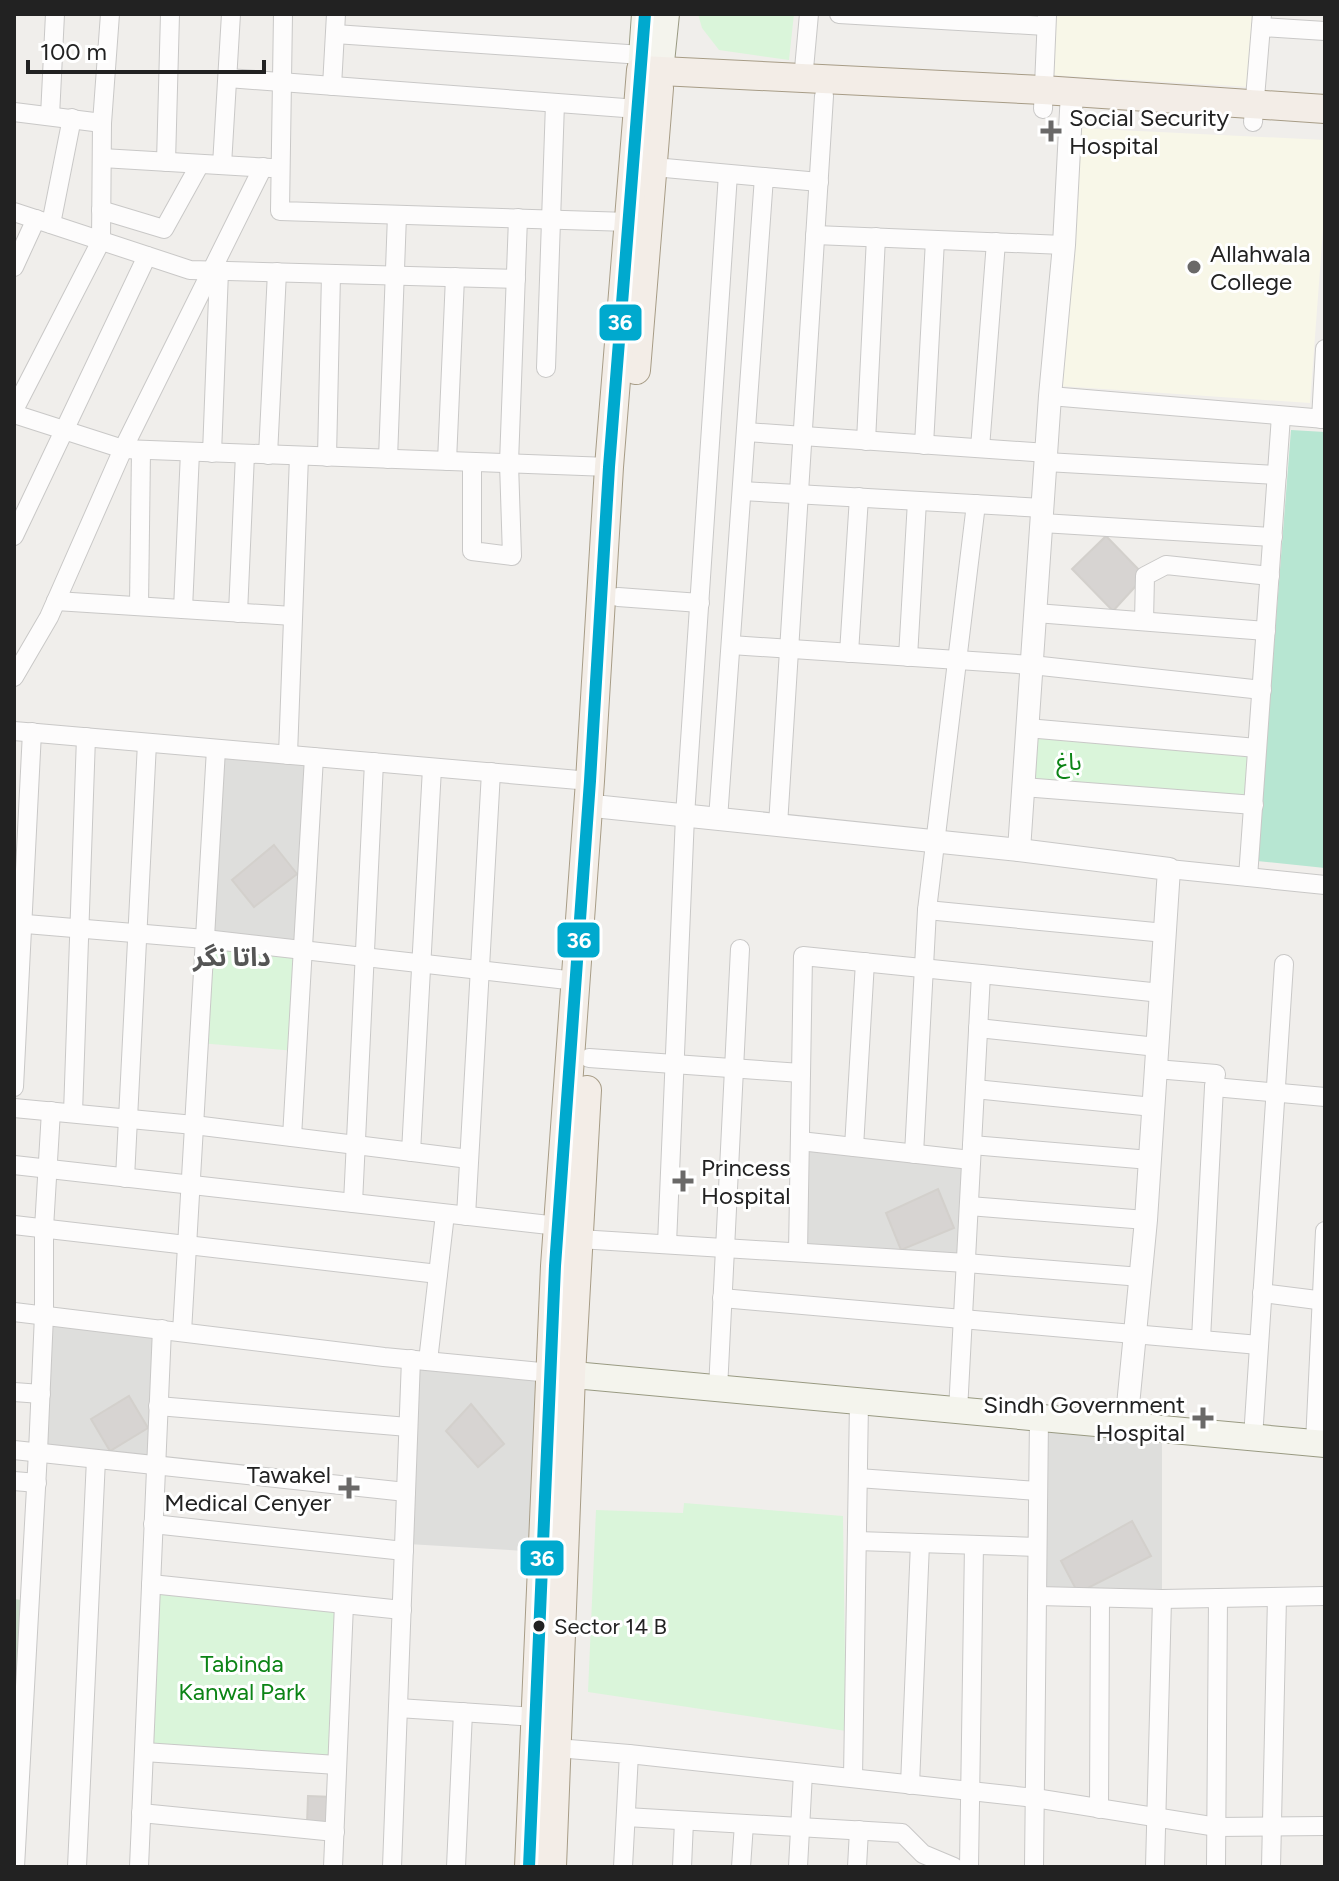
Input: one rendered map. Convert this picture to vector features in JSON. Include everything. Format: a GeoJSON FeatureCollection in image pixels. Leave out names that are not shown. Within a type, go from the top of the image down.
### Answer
{"type":"FeatureCollection","features":[{"type":"Feature","properties":{"kind":"main road"},"geometry":{"type":"LineString","coordinates":[[568,1232],[589,1058],[618,597],[654,167],[645,14]]}},
{"type":"Feature","properties":{"kind":"main road"},"geometry":{"type":"LineString","coordinates":[[529,1867],[536,1717],[561,1374],[576,981],[609,467],[629,222],[647,79],[666,14]]}},
{"type":"Feature","properties":{"kind":"main road"},"geometry":{"type":"LineString","coordinates":[[647,79],[1254,113],[1325,109]]}},
{"type":"Feature","properties":{"kind":"main road"},"geometry":{"type":"LineString","coordinates":[[1254,113],[1325,127]]}},
{"type":"Feature","properties":{"kind":"main road"},"geometry":{"type":"LineString","coordinates":[[561,1374],[1320,1444]]}},
{"type":"Feature","properties":{"kind":"main road"},"geometry":{"type":"LineString","coordinates":[[552,1867],[557,1748],[561,1374]]}},
{"type":"Feature","properties":{"kind":"street"},"geometry":{"type":"LineString","coordinates":[[50,116],[55,14]]}},
{"type":"Feature","properties":{"kind":"street"},"geometry":{"type":"LineString","coordinates":[[110,14],[102,123],[101,241],[14,412],[65,431],[132,450],[609,467]]}},
{"type":"Feature","properties":{"kind":"street"},"geometry":{"type":"LineString","coordinates":[[166,162],[170,14]]}},
{"type":"Feature","properties":{"kind":"street"},"geometry":{"type":"LineString","coordinates":[[222,165],[231,14]]}},
{"type":"Feature","properties":{"kind":"street"},"geometry":{"type":"LineString","coordinates":[[283,14],[282,82],[272,168],[280,211],[629,222]]}},
{"type":"Feature","properties":{"kind":"street"},"geometry":{"type":"LineString","coordinates":[[332,86],[336,14]]}},
{"type":"Feature","properties":{"kind":"street"},"geometry":{"type":"LineString","coordinates":[[778,825],[819,182],[809,14]]}},
{"type":"Feature","properties":{"kind":"street"},"geometry":{"type":"LineString","coordinates":[[839,14],[1047,20],[1043,100]]}},
{"type":"Feature","properties":{"kind":"street"},"geometry":{"type":"LineString","coordinates":[[1254,113],[1262,20],[1320,25]]}},
{"type":"Feature","properties":{"kind":"street"},"geometry":{"type":"LineString","coordinates":[[335,34],[647,79]]}},
{"type":"Feature","properties":{"kind":"street"},"geometry":{"type":"LineString","coordinates":[[228,78],[555,103],[647,79]]}},
{"type":"Feature","properties":{"kind":"street"},"geometry":{"type":"LineString","coordinates":[[1019,850],[1072,101]]}},
{"type":"Feature","properties":{"kind":"street"},"geometry":{"type":"LineString","coordinates":[[546,368],[555,103]]}},
{"type":"Feature","properties":{"kind":"street"},"geometry":{"type":"LineString","coordinates":[[15,117],[50,116],[102,123]]}},
{"type":"Feature","properties":{"kind":"street"},"geometry":{"type":"LineString","coordinates":[[14,267],[44,222],[72,118]]}},
{"type":"Feature","properties":{"kind":"street"},"geometry":{"type":"LineString","coordinates":[[102,158],[272,168]]}},
{"type":"Feature","properties":{"kind":"street"},"geometry":{"type":"LineString","coordinates":[[101,210],[164,229],[200,164]]}},
{"type":"Feature","properties":{"kind":"street"},"geometry":{"type":"LineString","coordinates":[[654,167],[819,182]]}},
{"type":"Feature","properties":{"kind":"street"},"geometry":{"type":"LineString","coordinates":[[15,675],[132,450],[216,271],[272,168]]}},
{"type":"Feature","properties":{"kind":"street"},"geometry":{"type":"LineString","coordinates":[[667,1244],[685,816],[728,174]]}},
{"type":"Feature","properties":{"kind":"street"},"geometry":{"type":"LineString","coordinates":[[718,819],[764,177]]}},
{"type":"Feature","properties":{"kind":"street"},"geometry":{"type":"LineString","coordinates":[[14,212],[190,270],[516,279]]}},
{"type":"Feature","properties":{"kind":"street"},"geometry":{"type":"LineString","coordinates":[[388,459],[397,215]]}},
{"type":"Feature","properties":{"kind":"street"},"geometry":{"type":"LineString","coordinates":[[472,462],[472,551],[512,556],[509,463],[518,218]]}},
{"type":"Feature","properties":{"kind":"street"},"geometry":{"type":"LineString","coordinates":[[815,235],[1064,245]]}},
{"type":"Feature","properties":{"kind":"street"},"geometry":{"type":"LineString","coordinates":[[866,441],[876,237]]}},
{"type":"Feature","properties":{"kind":"street"},"geometry":{"type":"LineString","coordinates":[[924,445],[935,240]]}},
{"type":"Feature","properties":{"kind":"street"},"geometry":{"type":"LineString","coordinates":[[980,448],[996,242]]}},
{"type":"Feature","properties":{"kind":"street"},"geometry":{"type":"LineString","coordinates":[[14,536],[147,256]]}},
{"type":"Feature","properties":{"kind":"street"},"geometry":{"type":"LineString","coordinates":[[212,453],[216,271]]}},
{"type":"Feature","properties":{"kind":"street"},"geometry":{"type":"LineString","coordinates":[[268,455],[277,272]]}},
{"type":"Feature","properties":{"kind":"street"},"geometry":{"type":"LineString","coordinates":[[327,457],[331,274]]}},
{"type":"Feature","properties":{"kind":"street"},"geometry":{"type":"LineString","coordinates":[[447,461],[455,277]]}},
{"type":"Feature","properties":{"kind":"street"},"geometry":{"type":"LineString","coordinates":[[1050,396],[1323,419],[1325,349]]}},
{"type":"Feature","properties":{"kind":"street"},"geometry":{"type":"LineString","coordinates":[[1248,877],[1281,416]]}},
{"type":"Feature","properties":{"kind":"street"},"geometry":{"type":"LineString","coordinates":[[746,432],[980,448],[1046,458],[1277,475]]}},
{"type":"Feature","properties":{"kind":"street"},"geometry":{"type":"LineString","coordinates":[[132,450],[139,606]]}},
{"type":"Feature","properties":{"kind":"street"},"geometry":{"type":"LineString","coordinates":[[183,609],[190,452]]}},
{"type":"Feature","properties":{"kind":"street"},"geometry":{"type":"LineString","coordinates":[[238,613],[245,454]]}},
{"type":"Feature","properties":{"kind":"street"},"geometry":{"type":"LineString","coordinates":[[288,755],[299,456]]}},
{"type":"Feature","properties":{"kind":"street"},"geometry":{"type":"LineString","coordinates":[[742,491],[976,504],[1042,516],[1273,537]]}},
{"type":"Feature","properties":{"kind":"street"},"geometry":{"type":"LineString","coordinates":[[849,653],[859,497]]}},
{"type":"Feature","properties":{"kind":"street"},"geometry":{"type":"LineString","coordinates":[[908,657],[917,501]]}},
{"type":"Feature","properties":{"kind":"street"},"geometry":{"type":"LineString","coordinates":[[914,1154],[927,910],[976,504]]}},
{"type":"Feature","properties":{"kind":"street"},"geometry":{"type":"LineString","coordinates":[[1144,621],[1145,576],[1166,565],[1270,576]]}},
{"type":"Feature","properties":{"kind":"street"},"geometry":{"type":"LineString","coordinates":[[618,597],[700,603]]}},
{"type":"Feature","properties":{"kind":"street"},"geometry":{"type":"LineString","coordinates":[[56,601],[293,616]]}},
{"type":"Feature","properties":{"kind":"street"},"geometry":{"type":"LineString","coordinates":[[1036,613],[1266,631]]}},
{"type":"Feature","properties":{"kind":"street"},"geometry":{"type":"LineString","coordinates":[[731,645],[1032,665],[1262,690]]}},
{"type":"Feature","properties":{"kind":"street"},"geometry":{"type":"LineString","coordinates":[[1027,728],[1257,748]]}},
{"type":"Feature","properties":{"kind":"street"},"geometry":{"type":"LineString","coordinates":[[14,1087],[23,731],[590,781]]}},
{"type":"Feature","properties":{"kind":"street"},"geometry":{"type":"LineString","coordinates":[[73,1113],[86,737]]}},
{"type":"Feature","properties":{"kind":"street"},"geometry":{"type":"LineString","coordinates":[[125,1178],[147,743]]}},
{"type":"Feature","properties":{"kind":"street"},"geometry":{"type":"LineString","coordinates":[[182,1332],[216,749]]}},
{"type":"Feature","properties":{"kind":"street"},"geometry":{"type":"LineString","coordinates":[[292,1137],[314,757]]}},
{"type":"Feature","properties":{"kind":"street"},"geometry":{"type":"LineString","coordinates":[[353,1203],[374,762]]}},
{"type":"Feature","properties":{"kind":"street"},"geometry":{"type":"LineString","coordinates":[[411,1152],[432,768]]}},
{"type":"Feature","properties":{"kind":"street"},"geometry":{"type":"LineString","coordinates":[[466,1216],[491,772]]}},
{"type":"Feature","properties":{"kind":"street"},"geometry":{"type":"LineString","coordinates":[[1023,787],[1254,805]]}},
{"type":"Feature","properties":{"kind":"street"},"geometry":{"type":"LineString","coordinates":[[603,807],[1325,885]]}},
{"type":"Feature","properties":{"kind":"street"},"geometry":{"type":"LineString","coordinates":[[1126,1426],[1146,1220],[1169,869]]}},
{"type":"Feature","properties":{"kind":"street"},"geometry":{"type":"LineString","coordinates":[[927,910],[1165,933]]}},
{"type":"Feature","properties":{"kind":"street"},"geometry":{"type":"LineString","coordinates":[[18,924],[205,939],[576,981]]}},
{"type":"Feature","properties":{"kind":"street"},"geometry":{"type":"LineString","coordinates":[[718,1389],[740,949]]}},
{"type":"Feature","properties":{"kind":"street"},"geometry":{"type":"LineString","coordinates":[[798,1252],[803,956],[1161,993]]}},
{"type":"Feature","properties":{"kind":"street"},"geometry":{"type":"LineString","coordinates":[[854,1147],[865,962]]}},
{"type":"Feature","properties":{"kind":"street"},"geometry":{"type":"LineString","coordinates":[[1253,1438],[1284,964]]}},
{"type":"Feature","properties":{"kind":"street"},"geometry":{"type":"LineString","coordinates":[[958,1411],[981,974]]}},
{"type":"Feature","properties":{"kind":"street"},"geometry":{"type":"LineString","coordinates":[[978,1028],[1157,1058],[1216,1074],[1201,1339]]}},
{"type":"Feature","properties":{"kind":"street"},"geometry":{"type":"LineString","coordinates":[[589,1058],[801,1073]]}},
{"type":"Feature","properties":{"kind":"street"},"geometry":{"type":"LineString","coordinates":[[1214,1087],[1325,1097]]}},
{"type":"Feature","properties":{"kind":"street"},"geometry":{"type":"LineString","coordinates":[[975,1089],[1153,1107]]}},
{"type":"Feature","properties":{"kind":"street"},"geometry":{"type":"LineString","coordinates":[[14,1108],[194,1125],[469,1159]]}},
{"type":"Feature","properties":{"kind":"street"},"geometry":{"type":"LineString","coordinates":[[15,1867],[23,1558],[37,1483],[44,1228],[51,1111]]}},
{"type":"Feature","properties":{"kind":"street"},"geometry":{"type":"LineString","coordinates":[[800,1141],[914,1154],[972,1152],[1150,1160]]}},
{"type":"Feature","properties":{"kind":"street"},"geometry":{"type":"LineString","coordinates":[[14,1165],[466,1216],[667,1244],[1141,1277]]}},
{"type":"Feature","properties":{"kind":"street"},"geometry":{"type":"LineString","coordinates":[[969,1206],[1146,1220]]}},
{"type":"Feature","properties":{"kind":"street"},"geometry":{"type":"LineString","coordinates":[[392,1867],[408,1427],[438,1274],[445,1214]]}},
{"type":"Feature","properties":{"kind":"street"},"geometry":{"type":"LineString","coordinates":[[14,1225],[438,1274]]}},
{"type":"Feature","properties":{"kind":"street"},"geometry":{"type":"LineString","coordinates":[[1320,1444],[1325,1231]]}},
{"type":"Feature","properties":{"kind":"street"},"geometry":{"type":"LineString","coordinates":[[1262,1293],[1323,1301]]}},
{"type":"Feature","properties":{"kind":"street"},"geometry":{"type":"LineString","coordinates":[[722,1298],[1259,1345]]}},
{"type":"Feature","properties":{"kind":"street"},"geometry":{"type":"LineString","coordinates":[[14,1312],[561,1374]]}},
{"type":"Feature","properties":{"kind":"street"},"geometry":{"type":"LineString","coordinates":[[139,1867],[162,1329]]}},
{"type":"Feature","properties":{"kind":"street"},"geometry":{"type":"LineString","coordinates":[[14,1392],[41,1394]]}},
{"type":"Feature","properties":{"kind":"street"},"geometry":{"type":"LineString","coordinates":[[853,1778],[859,1402]]}},
{"type":"Feature","properties":{"kind":"street"},"geometry":{"type":"LineString","coordinates":[[158,1406],[408,1427]]}},
{"type":"Feature","properties":{"kind":"street"},"geometry":{"type":"LineString","coordinates":[[1034,1867],[1039,1418]]}},
{"type":"Feature","properties":{"kind":"street"},"geometry":{"type":"LineString","coordinates":[[14,1450],[406,1492]]}},
{"type":"Feature","properties":{"kind":"street"},"geometry":{"type":"LineString","coordinates":[[77,1867],[96,1459]]}},
{"type":"Feature","properties":{"kind":"street"},"geometry":{"type":"LineString","coordinates":[[858,1478],[1038,1491]]}},
{"type":"Feature","properties":{"kind":"street"},"geometry":{"type":"LineString","coordinates":[[14,1481],[37,1483]]}},
{"type":"Feature","properties":{"kind":"street"},"geometry":{"type":"LineString","coordinates":[[153,1524],[404,1551]]}},
{"type":"Feature","properties":{"kind":"street"},"geometry":{"type":"LineString","coordinates":[[857,1541],[1037,1547]]}},
{"type":"Feature","properties":{"kind":"street"},"geometry":{"type":"LineString","coordinates":[[910,1785],[920,1543]]}},
{"type":"Feature","properties":{"kind":"street"},"geometry":{"type":"LineString","coordinates":[[969,1867],[974,1545]]}},
{"type":"Feature","properties":{"kind":"street"},"geometry":{"type":"LineString","coordinates":[[151,1584],[402,1610]]}},
{"type":"Feature","properties":{"kind":"street"},"geometry":{"type":"LineString","coordinates":[[1037,1596],[1162,1599],[1325,1596]]}},
{"type":"Feature","properties":{"kind":"street"},"geometry":{"type":"LineString","coordinates":[[1271,1867],[1277,1597]]}},
{"type":"Feature","properties":{"kind":"street"},"geometry":{"type":"LineString","coordinates":[[1099,1809],[1100,1598]]}},
{"type":"Feature","properties":{"kind":"street"},"geometry":{"type":"LineString","coordinates":[[1216,1867],[1218,1598]]}},
{"type":"Feature","properties":{"kind":"street"},"geometry":{"type":"LineString","coordinates":[[1155,1867],[1162,1599]]}},
{"type":"Feature","properties":{"kind":"street"},"geometry":{"type":"LineString","coordinates":[[333,1867],[344,1604]]}},
{"type":"Feature","properties":{"kind":"street"},"geometry":{"type":"LineString","coordinates":[[398,1708],[536,1717]]}},
{"type":"Feature","properties":{"kind":"street"},"geometry":{"type":"LineString","coordinates":[[456,1867],[463,1712]]}},
{"type":"Feature","properties":{"kind":"street"},"geometry":{"type":"LineString","coordinates":[[557,1748],[1035,1798],[1217,1827],[1325,1826]]}},
{"type":"Feature","properties":{"kind":"street"},"geometry":{"type":"LineString","coordinates":[[144,1752],[337,1765]]}},
{"type":"Feature","properties":{"kind":"street"},"geometry":{"type":"LineString","coordinates":[[623,1867],[629,1754]]}},
{"type":"Feature","properties":{"kind":"street"},"geometry":{"type":"LineString","coordinates":[[798,1867],[803,1773]]}},
{"type":"Feature","properties":{"kind":"street"},"geometry":{"type":"LineString","coordinates":[[141,1813],[335,1832]]}},
{"type":"Feature","properties":{"kind":"street"},"geometry":{"type":"LineString","coordinates":[[626,1817],[902,1833],[923,1854],[954,1867]]}},
{"type":"Feature","properties":{"kind":"street"},"geometry":{"type":"LineString","coordinates":[[682,1867],[684,1821]]}},
{"type":"Feature","properties":{"kind":"street"},"geometry":{"type":"LineString","coordinates":[[741,1867],[744,1824]]}},
{"type":"Feature","properties":{"kind":"street"},"geometry":{"type":"LineString","coordinates":[[857,1867],[859,1830]]}},
{"type":"Feature","properties":{"kind":"street"},"geometry":{"type":"LineString","coordinates":[[912,1867],[914,1844]]}},
{"type":"Feature","properties":{"kind":"shaded area"},"geometry":{"type":"Polygon","coordinates":[[[1055,14],[1253,14],[1249,87],[1051,75],[1055,14]]]}},
{"type":"Feature","properties":{"kind":"shaded area","name":"Allahwala College"},"geometry":{"type":"Polygon","coordinates":[[[1077,128],[1325,140],[1325,203],[1310,403],[1060,386],[1077,128]]]}},
{"type":"Feature","properties":{"kind":"shaded area"},"geometry":{"type":"Polygon","coordinates":[[[216,749],[314,757],[302,950],[205,939],[216,749]]]}},
{"type":"Feature","properties":{"kind":"shaded area"},"geometry":{"type":"Polygon","coordinates":[[[800,1141],[971,1160],[966,1263],[798,1252],[800,1141]]]}},
{"type":"Feature","properties":{"kind":"shaded area"},"geometry":{"type":"Polygon","coordinates":[[[45,1317],[162,1329],[153,1465],[38,1452],[45,1317]]]}},
{"type":"Feature","properties":{"kind":"shaded area"},"geometry":{"type":"Polygon","coordinates":[[[411,1359],[551,1373],[543,1552],[408,1544],[411,1359]]]}},
{"type":"Feature","properties":{"kind":"shaded area"},"geometry":{"type":"Polygon","coordinates":[[[1039,1418],[1162,1429],[1162,1599],[1037,1596],[1039,1418]]]}},
{"type":"Feature","properties":{"kind":"green space"},"geometry":{"type":"Polygon","coordinates":[[[698,14],[794,14],[789,60],[719,50],[702,28],[698,14]]]}},
{"type":"Feature","properties":{"kind":"green space"},"geometry":{"type":"Polygon","coordinates":[[[1291,430],[1325,432],[1325,868],[1257,861],[1291,430]]]}},
{"type":"Feature","properties":{"kind":"green space","name":"باغ"},"geometry":{"type":"Polygon","coordinates":[[[1027,728],[1257,748],[1254,805],[1023,787],[1027,728]]]}},
{"type":"Feature","properties":{"kind":"green space"},"geometry":{"type":"Polygon","coordinates":[[[205,939],[302,950],[296,1051],[199,1043],[205,939]]]}},
{"type":"Feature","properties":{"kind":"green space"},"geometry":{"type":"Polygon","coordinates":[[[684,1503],[843,1516],[846,1731],[588,1692],[596,1510],[683,1513],[684,1503]]]}},
{"type":"Feature","properties":{"kind":"green space","name":"Tabinda Kanwal Park"},"geometry":{"type":"Polygon","coordinates":[[[151,1584],[344,1604],[337,1765],[144,1752],[151,1584]]]}},
{"type":"Feature","properties":{"kind":"green space"},"geometry":{"type":"Polygon","coordinates":[[[14,1599],[21,1600],[14,1731],[14,1599]]]}},
{"type":"Feature","properties":{"kind":"building"},"geometry":{"type":"Polygon","coordinates":[[[1106,536],[1145,576],[1113,611],[1072,569],[1106,536]]]}},
{"type":"Feature","properties":{"kind":"building"},"geometry":{"type":"Polygon","coordinates":[[[274,845],[297,874],[254,907],[232,880],[274,845]]]}},
{"type":"Feature","properties":{"kind":"building"},"geometry":{"type":"Polygon","coordinates":[[[938,1189],[954,1228],[901,1250],[886,1213],[938,1189]]]}},
{"type":"Feature","properties":{"kind":"building"},"geometry":{"type":"Polygon","coordinates":[[[129,1396],[148,1428],[110,1451],[91,1419],[129,1396]]]}},
{"type":"Feature","properties":{"kind":"building"},"geometry":{"type":"Polygon","coordinates":[[[471,1404],[504,1444],[478,1467],[446,1431],[471,1404]]]}},
{"type":"Feature","properties":{"kind":"building"},"geometry":{"type":"Polygon","coordinates":[[[1132,1521],[1151,1556],[1078,1593],[1061,1561],[1132,1521]]]}},
{"type":"Feature","properties":{"kind":"building"},"geometry":{"type":"Polygon","coordinates":[[[308,1796],[333,1797],[332,1826],[307,1824],[308,1796]]]}},
{"type":"Feature","properties":{"kind":"transit line","name":"36"},"geometry":{"type":"LineString","coordinates":[[529,1867],[555,1266],[609,467],[645,14]]}},
{"type":"Feature","properties":{"kind":"place","name":"Social Security Hospital"},"geometry":{"type":"Point","coordinates":[1051,131]}},
{"type":"Feature","properties":{"kind":"place","name":"Allahwala College"},"geometry":{"type":"Point","coordinates":[1194,267]}},
{"type":"Feature","properties":{"kind":"place","name":"Princess Hospital"},"geometry":{"type":"Point","coordinates":[683,1181]}},
{"type":"Feature","properties":{"kind":"place","name":"Sindh Government Hospital"},"geometry":{"type":"Point","coordinates":[1203,1418]}},
{"type":"Feature","properties":{"kind":"place","name":"Tawakel Medical Cenyer"},"geometry":{"type":"Point","coordinates":[349,1488]}},
{"type":"Feature","properties":{"kind":"place","name":"Sector 14 B"},"geometry":{"type":"Point","coordinates":[539,1626]}},
{"type":"Feature","properties":{"kind":"district","name":"داتا نگر"},"geometry":{"type":"Point","coordinates":[232,957]}}]}
